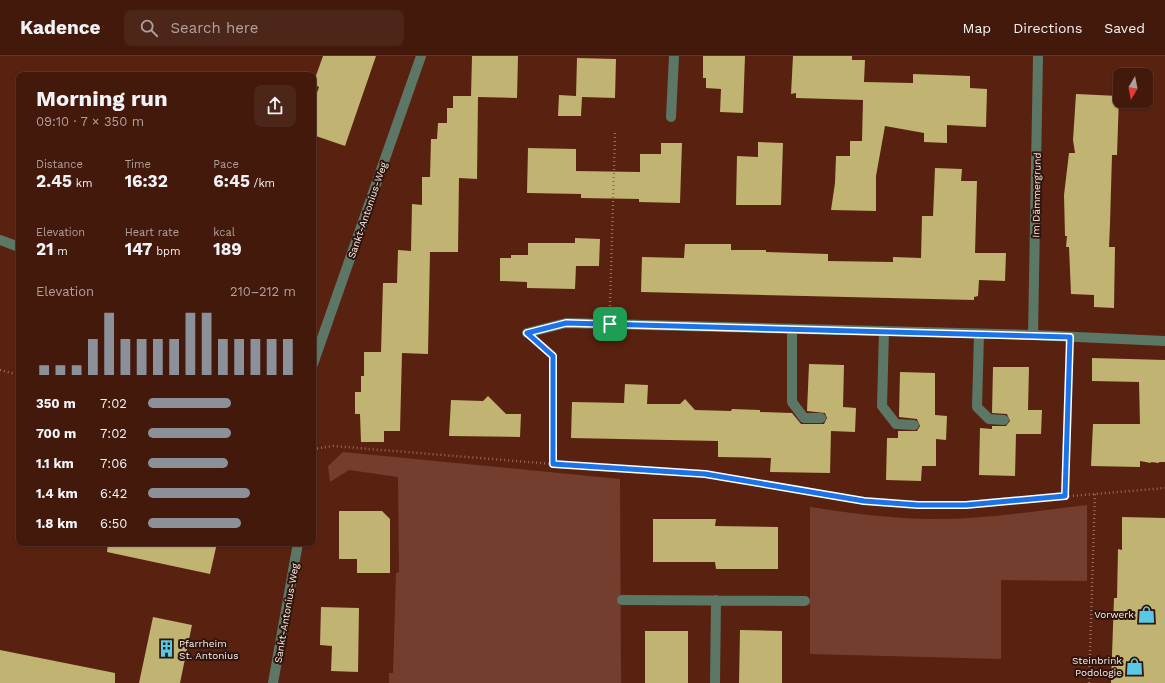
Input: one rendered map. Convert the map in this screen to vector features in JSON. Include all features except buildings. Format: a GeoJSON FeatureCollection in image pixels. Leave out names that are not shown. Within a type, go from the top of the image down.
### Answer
{"type":"FeatureCollection","features":[{"type":"Feature","properties":{"kind":"street","name":"Sankt-Antonius-Weg"},"geometry":{"type":"LineString","coordinates":[[316,355],[421,56]]}},
{"type":"Feature","properties":{"kind":"street"},"geometry":{"type":"LineString","coordinates":[[672,117],[674,56]]}},
{"type":"Feature","properties":{"kind":"street","name":"Im Dämmergrund"},"geometry":{"type":"LineString","coordinates":[[1033,335],[1038,56]]}},
{"type":"Feature","properties":{"kind":"street"},"geometry":{"type":"LineString","coordinates":[[0,240],[16,246]]}},
{"type":"Feature","properties":{"kind":"street"},"geometry":{"type":"LineString","coordinates":[[527,333],[566,323],[1033,335],[1165,341]]}},
{"type":"Feature","properties":{"kind":"street"},"geometry":{"type":"LineString","coordinates":[[792,330],[792,402],[804,418],[820,418]]}},
{"type":"Feature","properties":{"kind":"street"},"geometry":{"type":"LineString","coordinates":[[884,331],[882,406],[896,424],[914,425]]}},
{"type":"Feature","properties":{"kind":"street"},"geometry":{"type":"LineString","coordinates":[[979,334],[977,407],[989,419],[1004,420]]}},
{"type":"Feature","properties":{"kind":"street","name":"Sankt-Antonius-Weg"},"geometry":{"type":"LineString","coordinates":[[273,683],[297,546]]}},
{"type":"Feature","properties":{"kind":"street"},"geometry":{"type":"LineString","coordinates":[[622,600],[805,601]]}},
{"type":"Feature","properties":{"kind":"street"},"geometry":{"type":"LineString","coordinates":[[715,683],[716,600]]}},
{"type":"Feature","properties":{"kind":"path"},"geometry":{"type":"LineString","coordinates":[[610,324],[615,133]]}},
{"type":"Feature","properties":{"kind":"path"},"geometry":{"type":"LineString","coordinates":[[527,333],[553,356],[553,464]]}},
{"type":"Feature","properties":{"kind":"path"},"geometry":{"type":"LineString","coordinates":[[1065,496],[1070,337]]}},
{"type":"Feature","properties":{"kind":"path"},"geometry":{"type":"LineString","coordinates":[[0,370],[16,374]]}},
{"type":"Feature","properties":{"kind":"path"},"geometry":{"type":"LineString","coordinates":[[316,449],[334,446],[553,464],[705,474],[864,501],[918,505],[966,505],[1165,488]]}},
{"type":"Feature","properties":{"kind":"path"},"geometry":{"type":"LineString","coordinates":[[1089,683],[1096,494]]}},
{"type":"Feature","properties":{"kind":"shaded area"},"geometry":{"type":"Polygon","coordinates":[[[343,452],[620,479],[621,683],[389,683],[389,673],[393,673],[396,573],[399,572],[398,477],[349,470],[330,482],[328,466],[343,452]]]}},
{"type":"Feature","properties":{"kind":"shaded area"},"geometry":{"type":"Polygon","coordinates":[[[1087,505],[1087,581],[1001,580],[1001,659],[810,654],[810,507],[883,516],[947,519],[1007,515],[1087,505]]]}},
{"type":"Feature","properties":{"kind":"place","name":"Vorwerk"},"geometry":{"type":"Point","coordinates":[1147,614]}},
{"type":"Feature","properties":{"kind":"place","name":"Pfarrheim St. Antonius"},"geometry":{"type":"Point","coordinates":[166,649]}},
{"type":"Feature","properties":{"kind":"place","name":"Steinbrink Podologie"},"geometry":{"type":"Point","coordinates":[1135,666]}},
{"type":"Feature","properties":{"kind":"route"},"geometry":{"type":"LineString","coordinates":[[566,323],[610,324],[1070,337],[1065,496],[966,505],[918,505],[864,501],[705,474],[553,464],[553,356],[527,333],[566,323]]}}]}
